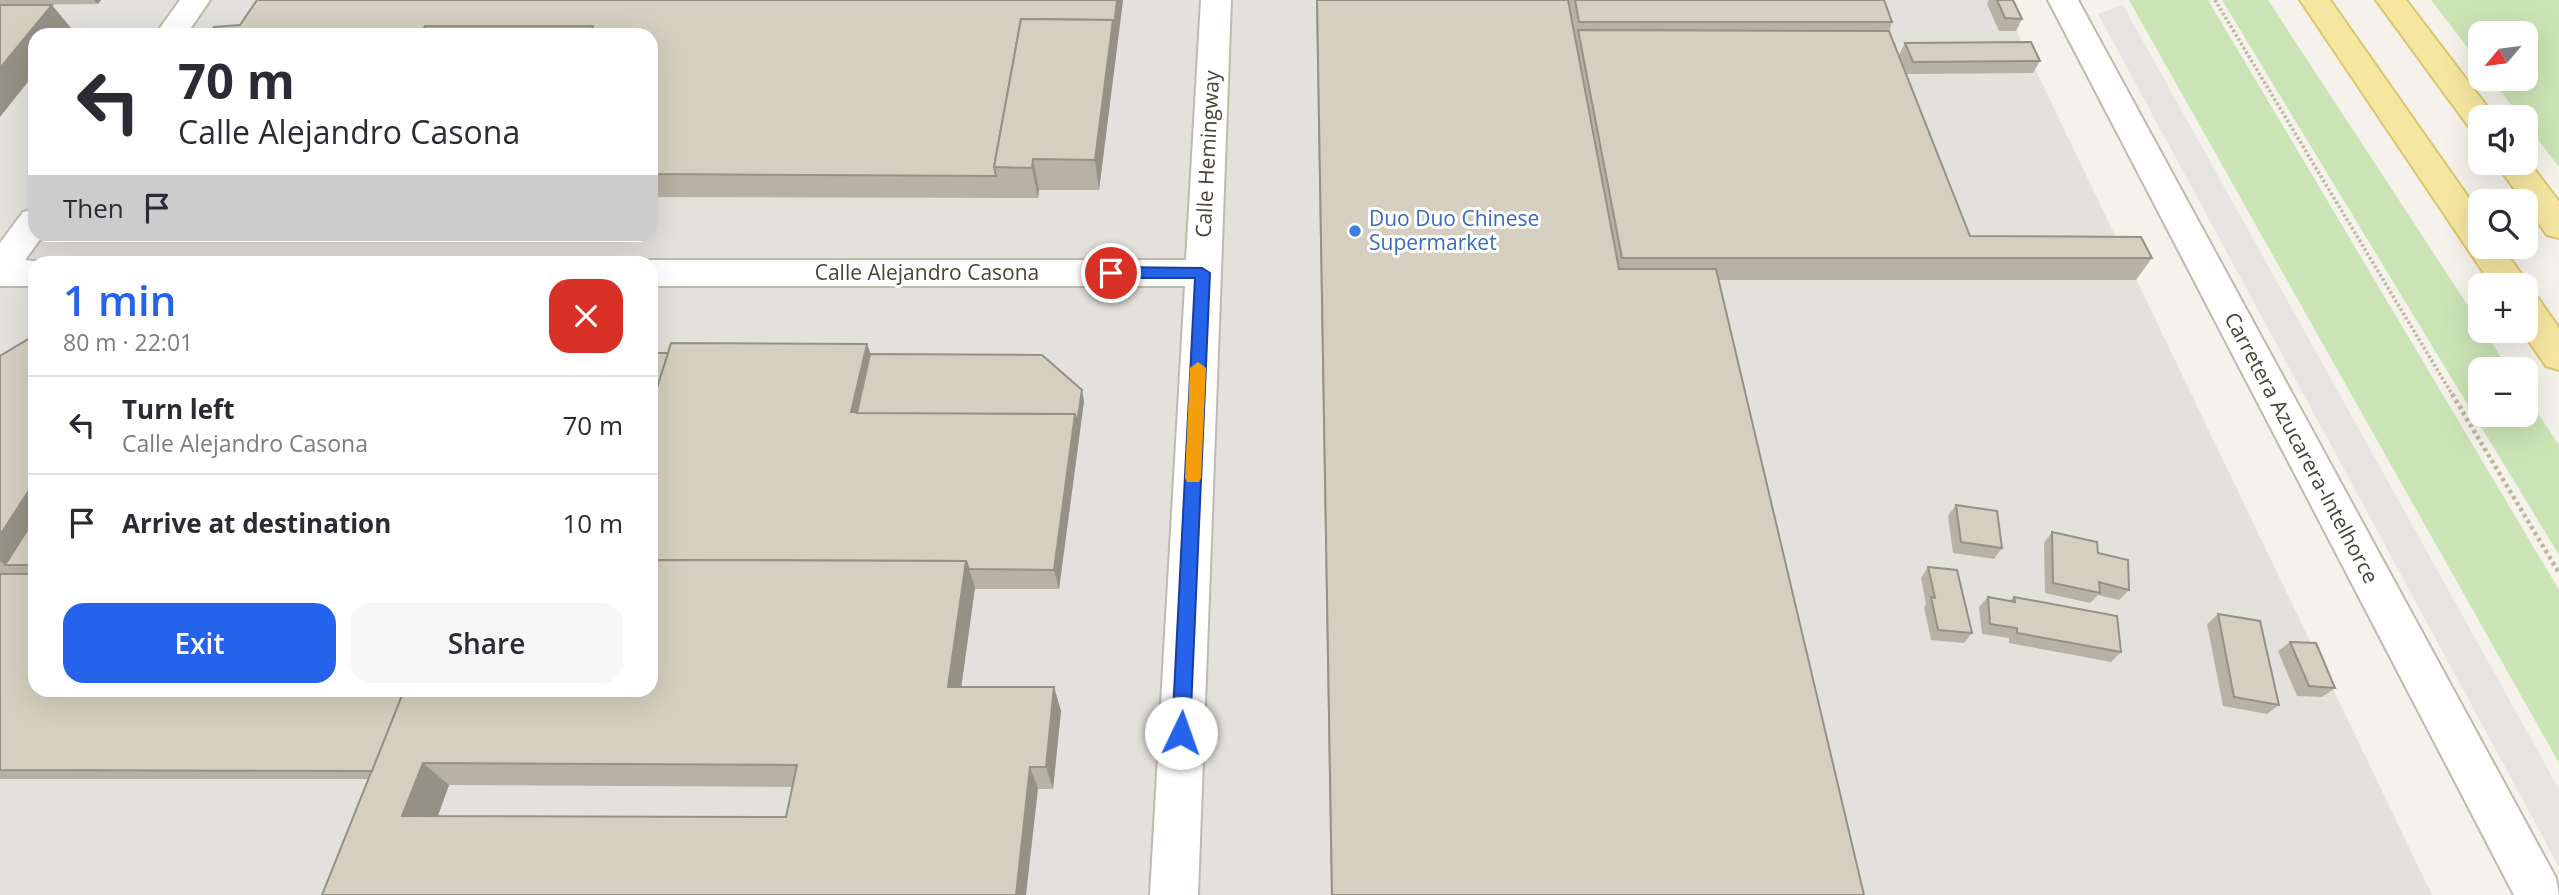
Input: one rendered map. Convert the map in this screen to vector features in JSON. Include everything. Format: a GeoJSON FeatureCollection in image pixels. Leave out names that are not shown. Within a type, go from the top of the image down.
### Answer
{"type":"FeatureCollection","features":[{"type":"Feature","properties":{"kind":"main road"},"geometry":{"type":"LineString","coordinates":[[2315,0],[2468,223]]}},
{"type":"Feature","properties":{"kind":"main road"},"geometry":{"type":"LineString","coordinates":[[2391,0],[2470,105]]}},
{"type":"Feature","properties":{"kind":"main road"},"geometry":{"type":"LineString","coordinates":[[2521,175],[2559,226]]}},
{"type":"Feature","properties":{"kind":"main road"},"geometry":{"type":"LineString","coordinates":[[2538,326],[2559,356]]}},
{"type":"Feature","properties":{"kind":"street"},"geometry":{"type":"LineString","coordinates":[[175,28],[195,0]]}},
{"type":"Feature","properties":{"kind":"street","name":"Calle Hemingway"},"geometry":{"type":"LineString","coordinates":[[1174,895],[1216,0]]}},
{"type":"Feature","properties":{"kind":"street","name":"Carretera Azucarera-Intelhorce"},"geometry":{"type":"LineString","coordinates":[[2063,0],[2539,895]]}},
{"type":"Feature","properties":{"kind":"street"},"geometry":{"type":"LineString","coordinates":[[0,271],[28,230]]}},
{"type":"Feature","properties":{"kind":"street"},"geometry":{"type":"LineString","coordinates":[[0,271],[28,273]]}},
{"type":"Feature","properties":{"kind":"street","name":"Calle Alejandro Casona"},"geometry":{"type":"LineString","coordinates":[[658,273],[1202,273]]}},
{"type":"Feature","properties":{"kind":"path"},"geometry":{"type":"LineString","coordinates":[[2215,0],[2559,573]]}},
{"type":"Feature","properties":{"kind":"shaded area"},"geometry":{"type":"Polygon","coordinates":[[[0,0],[2002,0],[2432,895],[0,895],[0,0]]]}},
{"type":"Feature","properties":{"kind":"shaded area"},"geometry":{"type":"Polygon","coordinates":[[[2123,5],[2559,789],[2559,867],[2098,14],[2123,5]]]}},
{"type":"Feature","properties":{"kind":"green space"},"geometry":{"type":"Polygon","coordinates":[[[2129,0],[2208,0],[2559,590],[2559,763],[2129,0]]]}},
{"type":"Feature","properties":{"kind":"green space"},"geometry":{"type":"Polygon","coordinates":[[[2222,0],[2268,0],[2468,306],[2468,343],[2492,343],[2501,357],[2468,357],[2468,405],[2222,0]]]}},
{"type":"Feature","properties":{"kind":"green space"},"geometry":{"type":"Polygon","coordinates":[[[2431,0],[2559,0],[2559,167],[2538,140],[2538,105],[2512,105],[2500,91],[2538,91],[2538,21],[2468,21],[2468,48],[2431,0]]]}},
{"type":"Feature","properties":{"kind":"green space"},"geometry":{"type":"Polygon","coordinates":[[[2538,414],[2559,445],[2559,555],[2481,427],[2538,427],[2538,414]]]}},
{"type":"Feature","properties":{"kind":"building"},"geometry":{"type":"Polygon","coordinates":[[[257,0],[1117,0],[1114,28],[1113,20],[1021,19],[994,167],[996,176],[658,174],[658,28],[213,28],[240,25],[257,0]]]}},
{"type":"Feature","properties":{"kind":"building"},"geometry":{"type":"Polygon","coordinates":[[[1317,0],[1568,0],[1619,269],[1716,269],[1864,895],[1332,895],[1317,0]]]}},
{"type":"Feature","properties":{"kind":"building"},"geometry":{"type":"Polygon","coordinates":[[[1575,0],[1884,0],[1892,22],[1579,22],[1575,0]]]}},
{"type":"Feature","properties":{"kind":"building"},"geometry":{"type":"Polygon","coordinates":[[[1997,0],[2013,0],[2022,19],[2005,18],[1997,0]]]}},
{"type":"Feature","properties":{"kind":"building"},"geometry":{"type":"Polygon","coordinates":[[[0,5],[52,5],[33,28],[28,28],[28,34],[0,68],[0,5]]]}},
{"type":"Feature","properties":{"kind":"building"},"geometry":{"type":"Polygon","coordinates":[[[1021,19],[1113,20],[1095,160],[1033,159],[1032,168],[994,167],[1021,19]]]}},
{"type":"Feature","properties":{"kind":"building"},"geometry":{"type":"Polygon","coordinates":[[[1578,30],[1889,31],[1970,236],[2141,237],[2152,258],[1622,258],[1578,30]]]}},
{"type":"Feature","properties":{"kind":"building"},"geometry":{"type":"Polygon","coordinates":[[[2031,42],[2040,61],[1913,62],[1905,43],[2031,42]]]}},
{"type":"Feature","properties":{"kind":"building"},"geometry":{"type":"Polygon","coordinates":[[[28,339],[28,492],[0,535],[0,356],[28,339]]]}},
{"type":"Feature","properties":{"kind":"building"},"geometry":{"type":"Polygon","coordinates":[[[671,343],[867,344],[851,412],[1075,414],[1054,570],[969,569],[966,561],[658,560],[658,384],[671,343]]]}},
{"type":"Feature","properties":{"kind":"building"},"geometry":{"type":"Polygon","coordinates":[[[658,353],[668,353],[658,384],[658,353]]]}},
{"type":"Feature","properties":{"kind":"building"},"geometry":{"type":"Polygon","coordinates":[[[870,354],[1042,355],[1082,390],[1077,424],[1075,414],[857,413],[870,354]]]}},
{"type":"Feature","properties":{"kind":"building"},"geometry":{"type":"Polygon","coordinates":[[[1956,505],[1997,511],[2002,548],[1961,542],[1956,505]]]}},
{"type":"Feature","properties":{"kind":"building"},"geometry":{"type":"Polygon","coordinates":[[[28,529],[28,565],[5,565],[28,529]]]}},
{"type":"Feature","properties":{"kind":"building"},"geometry":{"type":"Polygon","coordinates":[[[2052,532],[2097,542],[2098,553],[2128,560],[2129,590],[2099,582],[2100,593],[2053,583],[2052,532]]]}},
{"type":"Feature","properties":{"kind":"building"},"geometry":{"type":"Polygon","coordinates":[[[658,560],[966,561],[948,687],[1054,687],[1046,767],[1030,767],[1016,895],[322,895],[401,697],[658,697],[658,560]],[[423,763],[402,816],[786,817],[797,765],[423,763]]]}},
{"type":"Feature","properties":{"kind":"building"},"geometry":{"type":"Polygon","coordinates":[[[1928,567],[1957,570],[1972,633],[1938,630],[1928,567]]]}},
{"type":"Feature","properties":{"kind":"building"},"geometry":{"type":"Polygon","coordinates":[[[0,574],[28,574],[28,697],[401,697],[372,771],[0,770],[0,574]]]}},
{"type":"Feature","properties":{"kind":"building"},"geometry":{"type":"Polygon","coordinates":[[[1988,597],[2015,602],[2014,597],[2117,616],[2121,652],[2017,633],[2017,628],[1990,624],[1988,597]]]}},
{"type":"Feature","properties":{"kind":"building"},"geometry":{"type":"Polygon","coordinates":[[[2218,614],[2260,621],[2279,705],[2234,697],[2218,614]]]}},
{"type":"Feature","properties":{"kind":"building"},"geometry":{"type":"Polygon","coordinates":[[[2290,642],[2316,643],[2335,688],[2309,686],[2290,642]]]}},
{"type":"Feature","properties":{"kind":"slow traffic"},"geometry":{"type":"LineString","coordinates":[[1193,478],[1198,368]]}},
{"type":"Feature","properties":{"kind":"place","name":"Duo Duo Chinese Supermarket"},"geometry":{"type":"Point","coordinates":[1355,231]}},
{"type":"Feature","properties":{"kind":"route"},"geometry":{"type":"LineString","coordinates":[[1111,273],[1202,273],[1181,733]]}}]}
